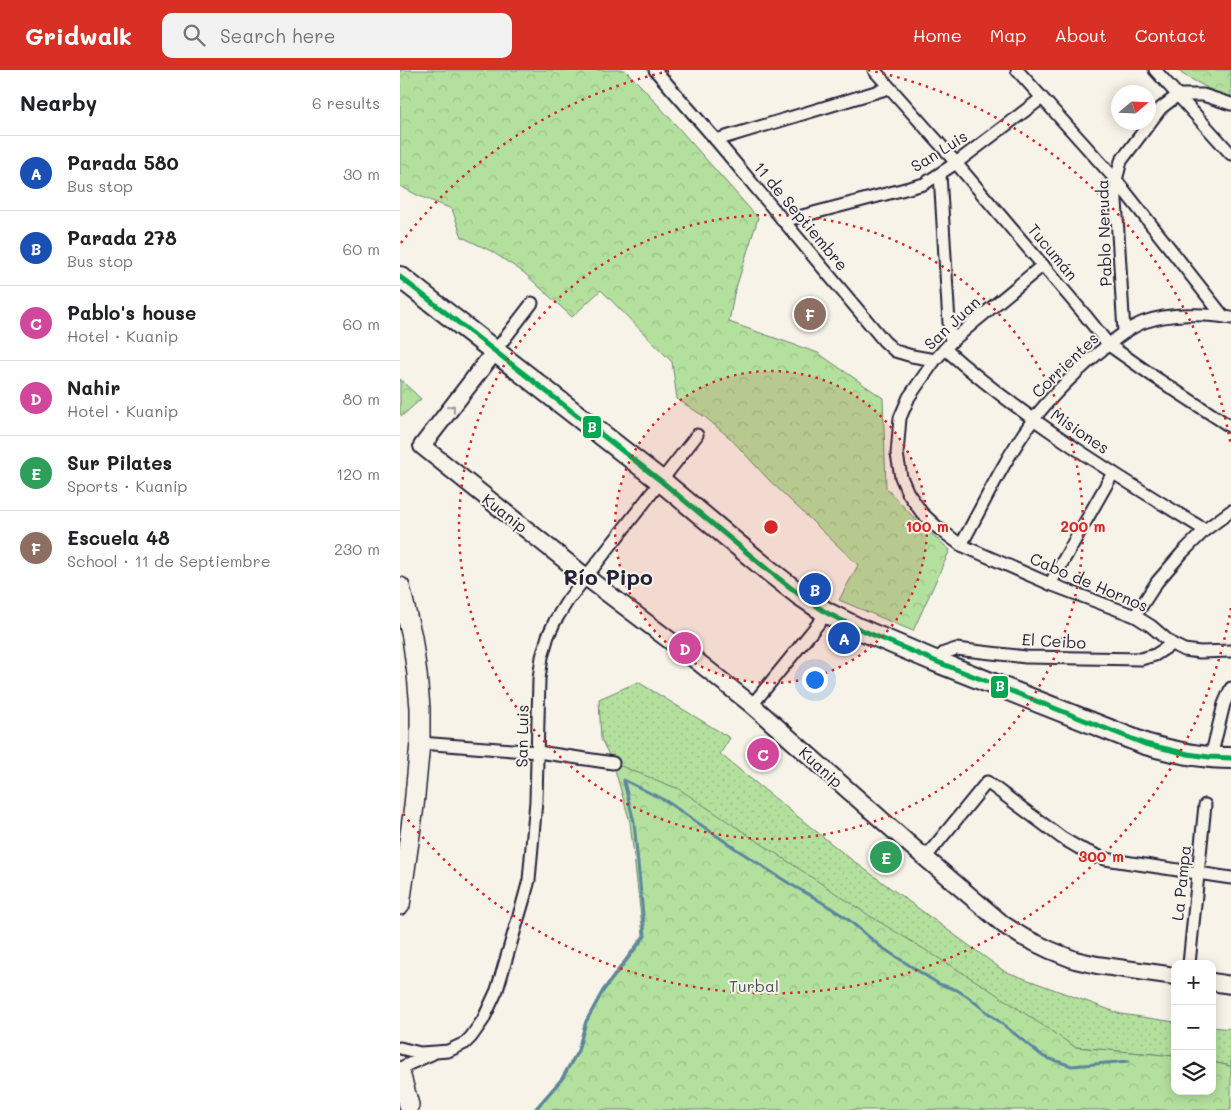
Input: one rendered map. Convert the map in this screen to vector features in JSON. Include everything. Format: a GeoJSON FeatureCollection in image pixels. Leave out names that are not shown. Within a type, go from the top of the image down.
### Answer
{"type":"FeatureCollection","features":[{"type":"Feature","properties":{"kind":"highway"},"geometry":{"type":"LineString","coordinates":[[400,277],[661,481],[800,596],[827,614],[935,661],[1145,744],[1186,754],[1221,757]]}},
{"type":"Feature","properties":{"kind":"main road","name":"Kuanip"},"geometry":{"type":"LineString","coordinates":[[495,352],[422,446],[586,577],[752,705],[1004,925],[1023,937],[1075,960],[1171,975]]}},
{"type":"Feature","properties":{"kind":"main road"},"geometry":{"type":"LineString","coordinates":[[400,587],[412,637],[420,708],[420,743],[414,806],[400,905]]}},
{"type":"Feature","properties":{"kind":"main road"},"geometry":{"type":"LineString","coordinates":[[1216,983],[1231,985]]}},
{"type":"Feature","properties":{"kind":"main road"},"geometry":{"type":"LineString","coordinates":[[400,1073],[407,1101]]}},
{"type":"Feature","properties":{"kind":"street","name":"11 de Septiembre"},"geometry":{"type":"LineString","coordinates":[[655,70],[884,341],[895,351],[935,360]]}},
{"type":"Feature","properties":{"kind":"street","name":"Tucumán"},"geometry":{"type":"LineString","coordinates":[[874,70],[956,163],[1109,345],[1231,427]]}},
{"type":"Feature","properties":{"kind":"street"},"geometry":{"type":"LineString","coordinates":[[1017,70],[1116,180],[1227,317]]}},
{"type":"Feature","properties":{"kind":"street"},"geometry":{"type":"LineString","coordinates":[[1155,70],[1231,154]]}},
{"type":"Feature","properties":{"kind":"street"},"geometry":{"type":"LineString","coordinates":[[716,140],[889,88]]}},
{"type":"Feature","properties":{"kind":"street"},"geometry":{"type":"LineString","coordinates":[[1178,95],[1203,95],[1231,104]]}},
{"type":"Feature","properties":{"kind":"street","name":"Pablo Neruda"},"geometry":{"type":"LineString","coordinates":[[1124,332],[1116,180],[1121,162],[1161,108],[1178,95]]}},
{"type":"Feature","properties":{"kind":"street","name":"San Luis"},"geometry":{"type":"LineString","coordinates":[[783,221],[924,184],[956,163],[1042,98]]}},
{"type":"Feature","properties":{"kind":"street"},"geometry":{"type":"LineString","coordinates":[[940,174],[948,346]]}},
{"type":"Feature","properties":{"kind":"street","name":"San Juan"},"geometry":{"type":"LineString","coordinates":[[961,545],[922,513],[908,493],[901,476],[897,454],[900,418],[909,398],[935,360],[948,346],[1043,265]]}},
{"type":"Feature","properties":{"kind":"street"},"geometry":{"type":"LineString","coordinates":[[495,352],[532,303]]}},
{"type":"Feature","properties":{"kind":"street","name":"Corrientes"},"geometry":{"type":"LineString","coordinates":[[961,545],[1008,458],[1034,419],[1065,383],[1124,332],[1144,322],[1169,317],[1194,315],[1227,317]]}},
{"type":"Feature","properties":{"kind":"street","name":"Misiones"},"geometry":{"type":"LineString","coordinates":[[948,346],[960,363],[1034,419],[1113,473],[1205,530]]}},
{"type":"Feature","properties":{"kind":"street","name":"San Luis"},"geometry":{"type":"LineString","coordinates":[[400,1048],[420,1053],[448,1051],[465,1043],[483,1020],[497,990],[529,880],[536,801],[539,679],[542,657],[548,636],[568,600],[697,436]]}},
{"type":"Feature","properties":{"kind":"street"},"geometry":{"type":"LineString","coordinates":[[1050,584],[1113,473]]}},
{"type":"Feature","properties":{"kind":"street"},"geometry":{"type":"LineString","coordinates":[[1135,616],[1157,582],[1182,553],[1205,530],[1231,511]]}},
{"type":"Feature","properties":{"kind":"street","name":"Cabo de Hornos"},"geometry":{"type":"LineString","coordinates":[[961,545],[1050,584],[1135,616],[1151,626],[1172,644],[1184,650],[1231,652]]}},
{"type":"Feature","properties":{"kind":"street"},"geometry":{"type":"LineString","coordinates":[[752,705],[827,614]]}},
{"type":"Feature","properties":{"kind":"street","name":"El Ceibo"},"geometry":{"type":"LineString","coordinates":[[935,661],[944,654],[956,649],[1026,657],[1141,659],[1155,655],[1172,644]]}},
{"type":"Feature","properties":{"kind":"street"},"geometry":{"type":"LineString","coordinates":[[1221,757],[1224,704],[1231,688]]}},
{"type":"Feature","properties":{"kind":"street"},"geometry":{"type":"LineString","coordinates":[[420,743],[538,752],[613,763]]}},
{"type":"Feature","properties":{"kind":"street"},"geometry":{"type":"LineString","coordinates":[[925,858],[987,782],[1062,838],[1078,848],[1105,859],[1231,878]]}},
{"type":"Feature","properties":{"kind":"street","name":"La Pampa"},"geometry":{"type":"LineString","coordinates":[[1189,960],[1205,805]]}},
{"type":"Feature","properties":{"kind":"street","name":"San Luis"},"geometry":{"type":"LineString","coordinates":[[400,1068],[436,1052]]}},
{"type":"Feature","properties":{"kind":"green space"},"geometry":{"type":"Polygon","coordinates":[[[400,70],[625,70],[644,89],[758,218],[734,294],[729,322],[818,353],[883,398],[886,488],[917,521],[950,550],[913,631],[839,600],[858,565],[768,479],[730,438],[705,417],[677,399],[672,362],[601,290],[572,317],[523,272],[491,251],[462,237],[452,209],[400,186],[400,70]]]}},
{"type":"Feature","properties":{"kind":"green space"},"geometry":{"type":"Polygon","coordinates":[[[1178,70],[1231,70],[1231,101],[1182,74],[1178,70]]]}},
{"type":"Feature","properties":{"kind":"green space"},"geometry":{"type":"Polygon","coordinates":[[[400,379],[421,399],[402,416],[400,414],[400,379]]]}},
{"type":"Feature","properties":{"kind":"green space"},"geometry":{"type":"Polygon","coordinates":[[[638,682],[730,738],[720,754],[848,857],[1004,971],[1121,1014],[1171,1021],[1171,1056],[1075,1047],[613,763],[601,739],[599,699],[638,682]]]}},
{"type":"Feature","properties":{"kind":"green space","name":"Turbal"},"geometry":{"type":"Polygon","coordinates":[[[613,763],[679,789],[870,916],[984,986],[1075,1047],[1171,1056],[1171,1095],[1216,1095],[1216,1063],[1231,1066],[1231,1110],[533,1110],[561,1078],[577,1050],[585,1021],[602,990],[643,935],[630,822],[613,763]]]}},
{"type":"Feature","properties":{"kind":"green space"},"geometry":{"type":"Polygon","coordinates":[[[1216,1027],[1231,1029],[1231,1066],[1216,1063],[1216,1027]]]}},
{"type":"Feature","properties":{"kind":"waterway"},"geometry":{"type":"LineString","coordinates":[[624,780],[666,801],[790,884],[845,917],[881,947],[939,984],[957,990],[968,997],[1044,1057],[1072,1066],[1129,1061]]}},
{"type":"Feature","properties":{"kind":"waterway"},"geometry":{"type":"LineString","coordinates":[[535,1110],[562,1079],[578,1051],[586,1022],[603,991],[645,936],[634,822],[624,782]]}},
{"type":"Feature","properties":{"kind":"transit line","name":"B"},"geometry":{"type":"LineString","coordinates":[[400,277],[661,481],[768,570],[827,613],[857,628],[935,661],[1145,744],[1188,754],[1231,758]]}},
{"type":"Feature","properties":{"kind":"place","name":"Escuela 48"},"geometry":{"type":"Point","coordinates":[810,314]}},
{"type":"Feature","properties":{"kind":"place","name":"Parada 278"},"geometry":{"type":"Point","coordinates":[815,589]}},
{"type":"Feature","properties":{"kind":"place","name":"Parada 580"},"geometry":{"type":"Point","coordinates":[844,638]}},
{"type":"Feature","properties":{"kind":"place","name":"Nahir"},"geometry":{"type":"Point","coordinates":[685,648]}},
{"type":"Feature","properties":{"kind":"place","name":"Pablo's house"},"geometry":{"type":"Point","coordinates":[763,754]}},
{"type":"Feature","properties":{"kind":"place","name":"Sur Pilates"},"geometry":{"type":"Point","coordinates":[886,857]}},
{"type":"Feature","properties":{"kind":"district","name":"Río Pipo"},"geometry":{"type":"Point","coordinates":[608,578]}}]}
